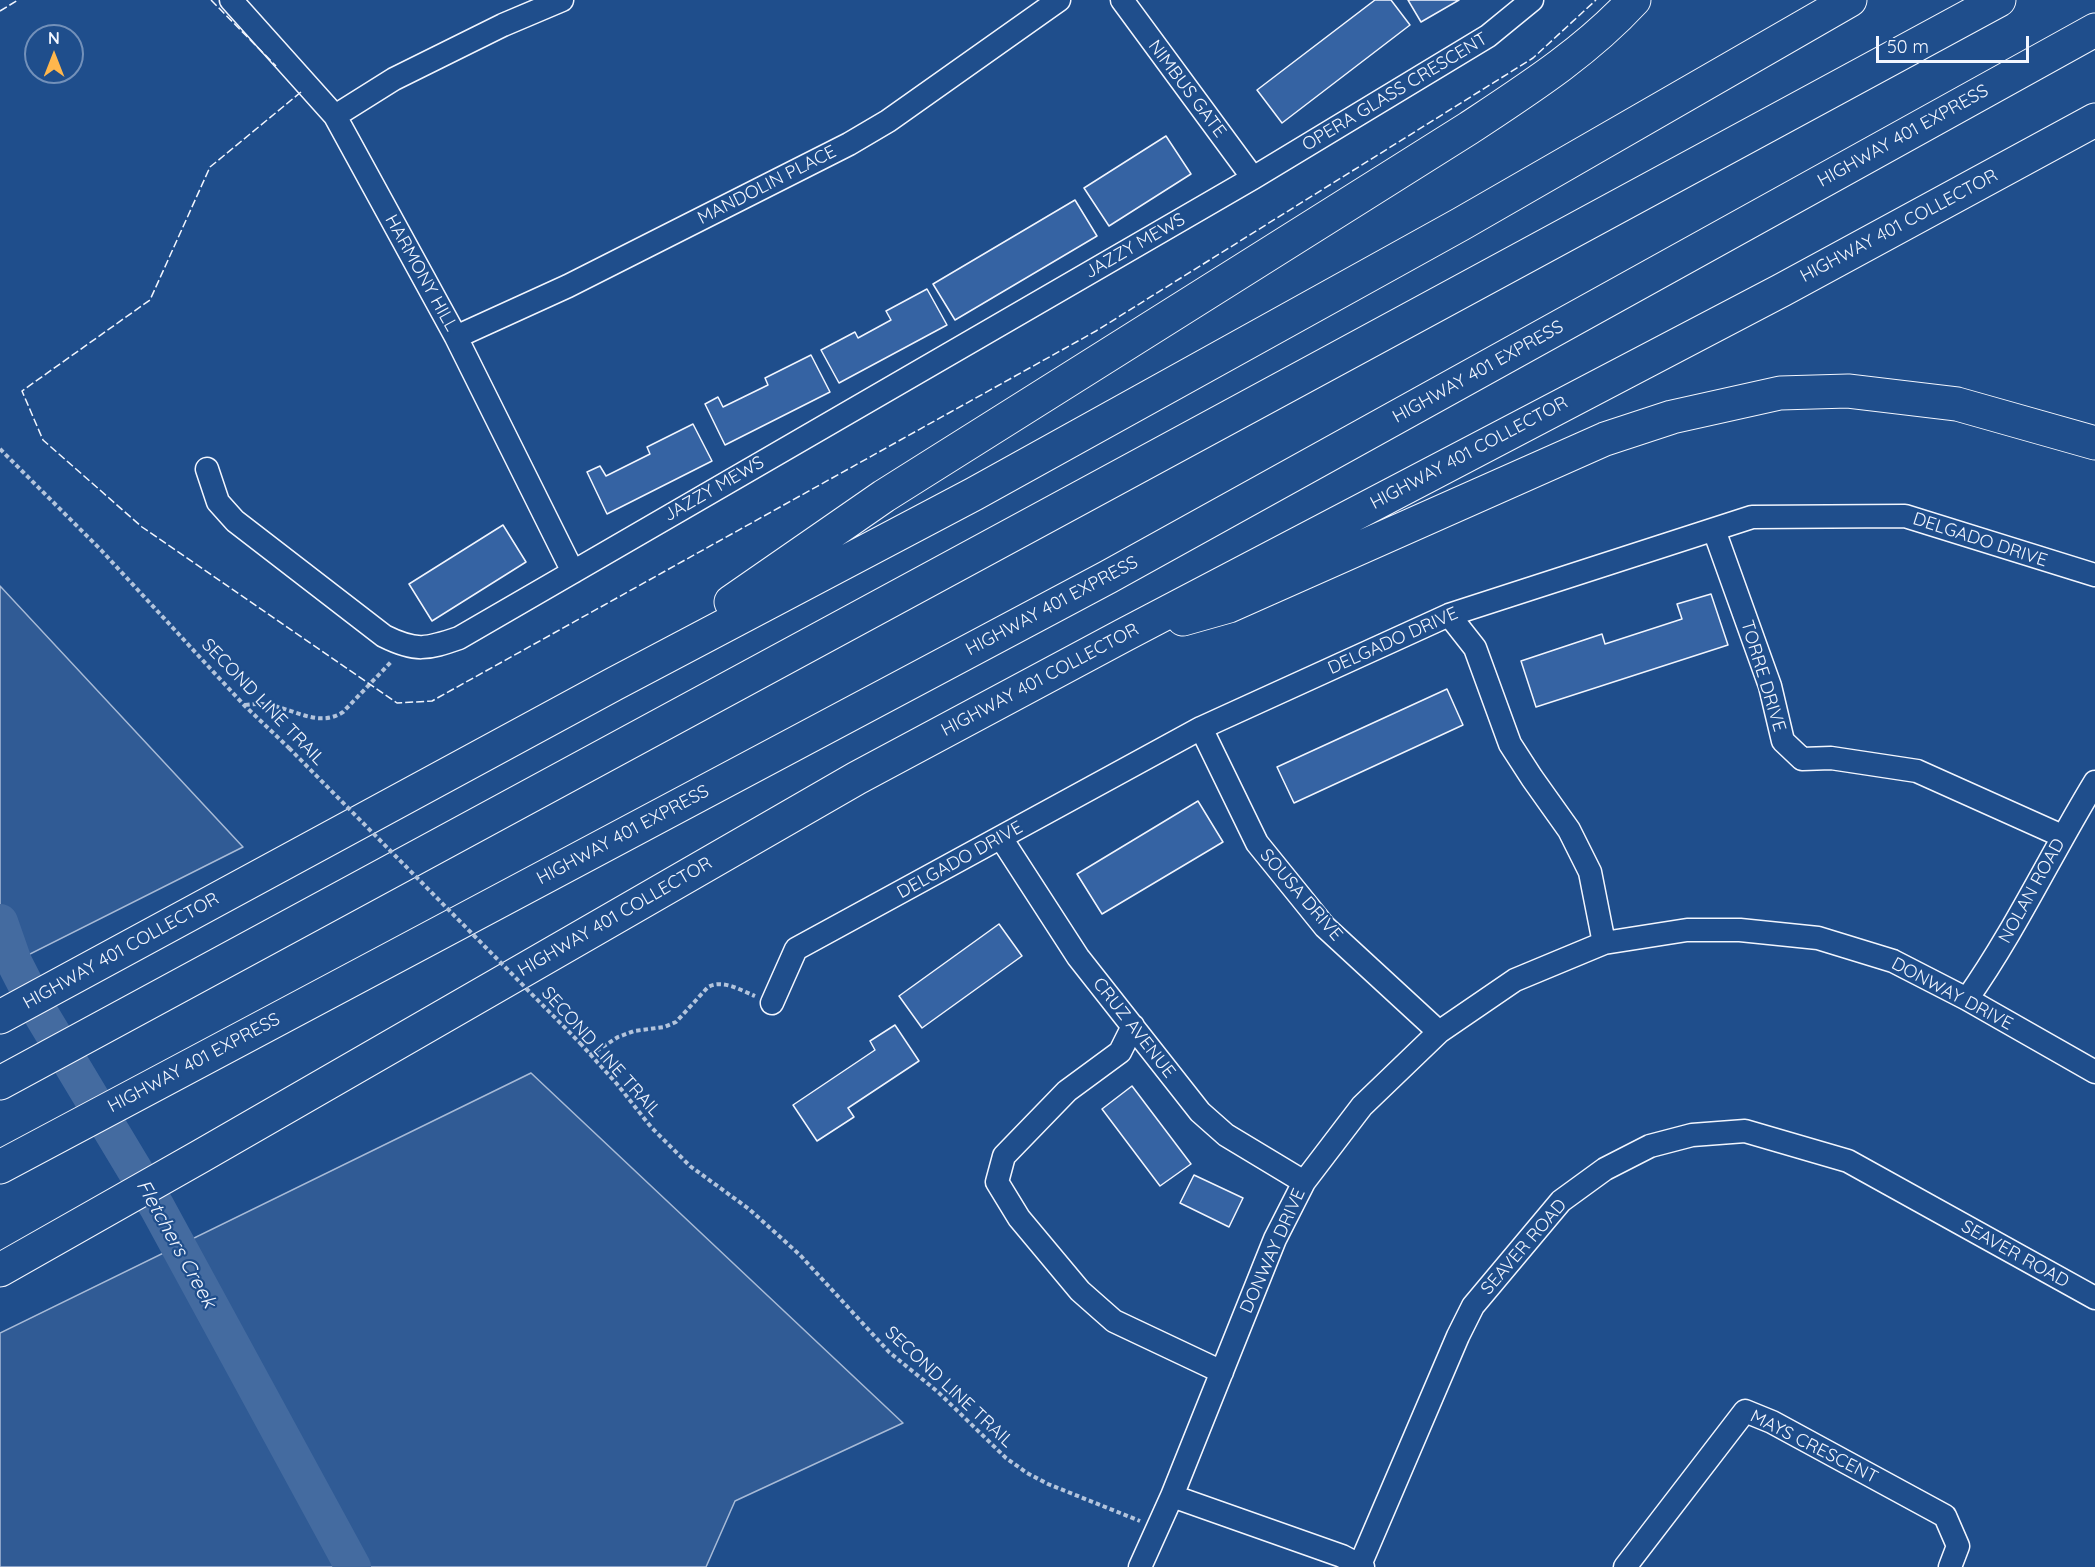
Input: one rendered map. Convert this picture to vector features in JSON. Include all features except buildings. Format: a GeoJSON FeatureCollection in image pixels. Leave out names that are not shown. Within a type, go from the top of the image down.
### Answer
{"type":"FeatureCollection","features":[{"type":"Feature","properties":{"kind":"highway"},"geometry":{"type":"LineString","coordinates":[[614,684],[884,496],[1550,75],[1610,27],[1634,0]]}},
{"type":"Feature","properties":{"kind":"highway","name":"HIGHWAY 401 COLLECTOR"},"geometry":{"type":"LineString","coordinates":[[0,1017],[614,684],[995,483],[1451,229],[1850,0]]}},
{"type":"Feature","properties":{"kind":"highway"},"geometry":{"type":"LineString","coordinates":[[7,1079],[568,772],[1999,0]]}},
{"type":"Feature","properties":{"kind":"highway","name":"HIGHWAY 401 EXPRESS"},"geometry":{"type":"LineString","coordinates":[[0,1167],[1108,577],[2095,30]]}},
{"type":"Feature","properties":{"kind":"highway","name":"HIGHWAY 401 COLLECTOR"},"geometry":{"type":"LineString","coordinates":[[0,1269],[201,1156],[857,778],[1124,635],[1782,290],[2095,120]]}},
{"type":"Feature","properties":{"kind":"highway"},"geometry":{"type":"LineString","coordinates":[[1124,635],[1229,606],[1605,439],[1672,417],[1780,393],[1848,391],[1957,404],[2095,443]]}},
{"type":"Feature","properties":{"kind":"street","name":"HARMONY HILL"},"geometry":{"type":"LineString","coordinates":[[231,0],[335,116],[456,337],[573,572]]}},
{"type":"Feature","properties":{"kind":"street"},"geometry":{"type":"LineString","coordinates":[[335,116],[394,79],[503,24],[562,0]]}},
{"type":"Feature","properties":{"kind":"street","name":"MANDOLIN PLACE"},"geometry":{"type":"LineString","coordinates":[[456,337],[568,286],[849,144],[888,121],[1059,0]]}},
{"type":"Feature","properties":{"kind":"street","name":"NIMBUS GATE"},"geometry":{"type":"LineString","coordinates":[[1122,0],[1253,177]]}},
{"type":"Feature","properties":{"kind":"street","name":"OPERA GLASS CRESCENT"},"geometry":{"type":"LineString","coordinates":[[1253,177],[1488,36],[1532,0]]}},
{"type":"Feature","properties":{"kind":"street","name":"JAZZY MEWS"},"geometry":{"type":"LineString","coordinates":[[207,469],[218,502],[235,521],[384,636],[403,645],[420,648],[436,646],[459,638],[1253,177]]}},
{"type":"Feature","properties":{"kind":"street","name":"DELGADO DRIVE"},"geometry":{"type":"LineString","coordinates":[[772,1004],[796,949],[1201,728],[1449,615],[1752,517],[1905,516],[2095,575]]}},
{"type":"Feature","properties":{"kind":"street","name":"TORRE DRIVE"},"geometry":{"type":"LineString","coordinates":[[1714,530],[1770,686],[1783,741],[1802,759],[1831,758],[1917,771],[2062,836]]}},
{"type":"Feature","properties":{"kind":"street"},"geometry":{"type":"LineString","coordinates":[[1449,615],[1474,648],[1510,744],[1569,830],[1590,872],[1604,943]]}},
{"type":"Feature","properties":{"kind":"street","name":"SOUSA DRIVE"},"geometry":{"type":"LineString","coordinates":[[1201,728],[1257,843],[1264,852],[1325,927],[1439,1032]]}},
{"type":"Feature","properties":{"kind":"street","name":"NOLAN ROAD"},"geometry":{"type":"LineString","coordinates":[[1967,999],[1992,963],[2062,836],[2095,782]]}},
{"type":"Feature","properties":{"kind":"street","name":"CRUZ AVENUE"},"geometry":{"type":"LineString","coordinates":[[1001,838],[1078,957],[1200,1112],[1226,1136],[1304,1182]]}},
{"type":"Feature","properties":{"kind":"street","name":"DONWAY DRIVE"},"geometry":{"type":"LineString","coordinates":[[1140,1567],[1172,1496],[1275,1239],[1304,1182],[1362,1106],[1439,1032],[1515,980],[1604,943],[1687,930],[1740,930],[1818,938],[1893,961],[1967,999],[2095,1072]]}},
{"type":"Feature","properties":{"kind":"street"},"geometry":{"type":"LineString","coordinates":[[1133,1026],[1120,1052],[1067,1091],[1004,1156],[998,1182],[1019,1218],[1080,1291],[1114,1321],[1222,1372]]}},
{"type":"Feature","properties":{"kind":"street","name":"SEAVER ROAD"},"geometry":{"type":"LineString","coordinates":[[1362,1566],[1458,1335],[1473,1306],[1561,1201],[1605,1169],[1650,1146],[1692,1136],[1745,1131],[1848,1161],[2095,1298]]}},
{"type":"Feature","properties":{"kind":"street","name":"MAYS CRESCENT"},"geometry":{"type":"LineString","coordinates":[[1625,1567],[1745,1411],[1772,1422],[1945,1516],[1958,1546],[1950,1567]]}},
{"type":"Feature","properties":{"kind":"street"},"geometry":{"type":"LineString","coordinates":[[1172,1496],[1342,1556],[1362,1566]]}},
{"type":"Feature","properties":{"kind":"path","name":"SECOND LINE TRAIL"},"geometry":{"type":"LineString","coordinates":[[0,450],[100,550],[244,705],[580,1043],[651,1127],[690,1166],[749,1209],[800,1255],[889,1352],[938,1392],[1006,1458],[1027,1473],[1048,1484],[1157,1527]]}},
{"type":"Feature","properties":{"kind":"path"},"geometry":{"type":"LineString","coordinates":[[244,705],[271,705],[314,718],[335,717],[343,712],[392,661],[403,645]]}},
{"type":"Feature","properties":{"kind":"path"},"geometry":{"type":"LineString","coordinates":[[590,1055],[618,1037],[634,1031],[664,1027],[676,1022],[708,987],[715,983],[724,983],[772,1004]]}},
{"type":"Feature","properties":{"kind":"shaded area"},"geometry":{"type":"Polygon","coordinates":[[[0,586],[243,847],[0,969],[0,586]]]}},
{"type":"Feature","properties":{"kind":"shaded area"},"geometry":{"type":"Polygon","coordinates":[[[531,1073],[903,1423],[735,1501],[706,1567],[0,1567],[0,1333],[531,1073]]]}},
{"type":"Feature","properties":{"kind":"waterway","name":"Fletchers Creek"},"geometry":{"type":"LineString","coordinates":[[0,922],[14,962],[38,1009],[157,1207],[353,1567]]}},
{"type":"Feature","properties":{"kind":"fence"},"geometry":{"type":"LineString","coordinates":[[0,11],[18,0]]}},
{"type":"Feature","properties":{"kind":"fence"},"geometry":{"type":"LineString","coordinates":[[211,0],[276,66]]}},
{"type":"Feature","properties":{"kind":"fence"},"geometry":{"type":"LineString","coordinates":[[301,92],[210,167],[150,300],[22,391],[43,440],[142,527],[397,703],[432,701],[1096,331],[1533,58],[1596,0]]}}]}
